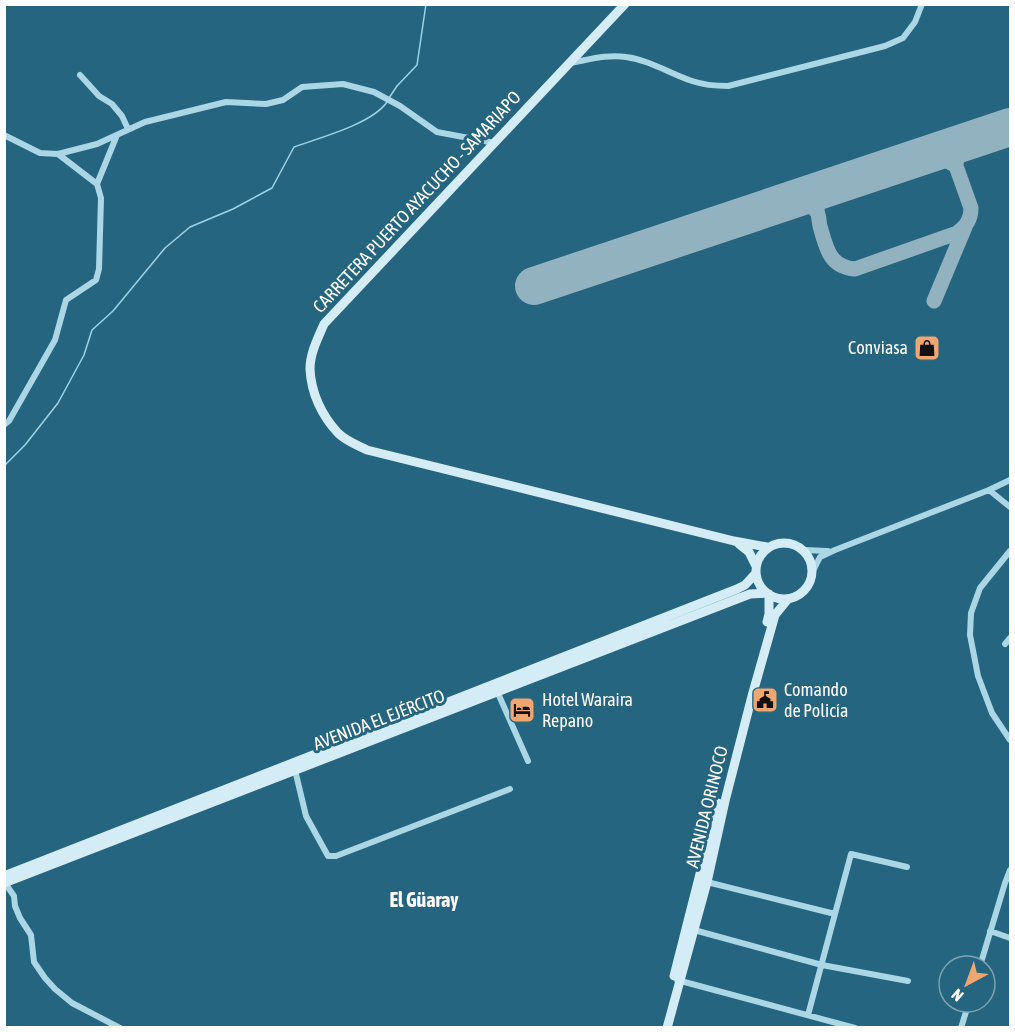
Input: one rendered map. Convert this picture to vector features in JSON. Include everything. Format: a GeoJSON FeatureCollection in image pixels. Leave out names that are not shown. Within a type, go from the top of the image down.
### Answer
{"type":"FeatureCollection","features":[{"type":"Feature","properties":{"kind":"street","name":"CARRETERA PUERTO AYACUCHO - SAMARIAPO"},"geometry":{"type":"LineString","coordinates":[[625,4],[324,324],[315,345],[310,368],[313,387],[318,405],[339,434],[351,443],[367,450],[734,542],[767,548]]}},
{"type":"Feature","properties":{"kind":"street"},"geometry":{"type":"LineString","coordinates":[[569,63],[623,56],[640,59],[711,86],[728,86],[885,46],[903,38],[915,22],[922,4]]}},
{"type":"Feature","properties":{"kind":"street"},"geometry":{"type":"LineString","coordinates":[[80,75],[99,96],[112,104],[129,129]]}},
{"type":"Feature","properties":{"kind":"street"},"geometry":{"type":"LineString","coordinates":[[4,135],[40,153],[58,153],[96,144],[145,122],[226,102],[266,104],[283,100],[302,87],[343,84],[374,92],[400,106],[437,132],[495,143]]}},
{"type":"Feature","properties":{"kind":"street"},"geometry":{"type":"LineString","coordinates":[[97,184],[117,135]]}},
{"type":"Feature","properties":{"kind":"street"},"geometry":{"type":"LineString","coordinates":[[4,424],[9,421],[55,340],[66,300],[96,280],[99,269],[101,198],[97,184],[58,153]]}},
{"type":"Feature","properties":{"kind":"street"},"geometry":{"type":"LineString","coordinates":[[734,542],[749,552],[759,584],[767,593],[788,599],[796,597],[808,586],[820,556],[1011,480]]}},
{"type":"Feature","properties":{"kind":"street"},"geometry":{"type":"LineString","coordinates":[[989,490],[1011,507]]}},
{"type":"Feature","properties":{"kind":"street"},"geometry":{"type":"LineString","coordinates":[[756,570],[758,559],[772,544],[786,542],[804,550],[835,550]]}},
{"type":"Feature","properties":{"kind":"street"},"geometry":{"type":"LineString","coordinates":[[804,550],[813,571]]}},
{"type":"Feature","properties":{"kind":"street"},"geometry":{"type":"LineString","coordinates":[[1011,551],[980,588],[971,613],[970,635],[978,676],[992,713],[1011,740]]}},
{"type":"Feature","properties":{"kind":"street","name":"AVENIDA EL EJÉRCITO"},"geometry":{"type":"LineString","coordinates":[[5,877],[737,589],[745,585],[756,570]]}},
{"type":"Feature","properties":{"kind":"street","name":"AVENIDA EL EJÉRCITO"},"geometry":{"type":"LineString","coordinates":[[5,877],[295,770],[750,594],[767,593]]}},
{"type":"Feature","properties":{"kind":"street","name":"AVENIDA ORINOCO"},"geometry":{"type":"LineString","coordinates":[[667,1028],[676,980],[730,760],[769,614],[767,593]]}},
{"type":"Feature","properties":{"kind":"street","name":"AVENIDA ORINOCO"},"geometry":{"type":"LineString","coordinates":[[661,1028],[694,930],[745,722],[775,615],[788,599]]}},
{"type":"Feature","properties":{"kind":"street"},"geometry":{"type":"LineString","coordinates":[[1005,644],[1011,638]]}},
{"type":"Feature","properties":{"kind":"street"},"geometry":{"type":"LineString","coordinates":[[497,691],[528,761]]}},
{"type":"Feature","properties":{"kind":"street"},"geometry":{"type":"LineString","coordinates":[[295,770],[306,816],[328,856],[336,856],[510,789]]}},
{"type":"Feature","properties":{"kind":"street"},"geometry":{"type":"LineString","coordinates":[[808,1015],[851,854],[907,867]]}},
{"type":"Feature","properties":{"kind":"street"},"geometry":{"type":"LineString","coordinates":[[983,954],[1011,870]]}},
{"type":"Feature","properties":{"kind":"street"},"geometry":{"type":"LineString","coordinates":[[5,877],[14,896],[20,918],[31,935],[34,962],[45,978],[72,1003],[119,1027]]}},
{"type":"Feature","properties":{"kind":"street"},"geometry":{"type":"LineString","coordinates":[[706,882],[835,914]]}},
{"type":"Feature","properties":{"kind":"street"},"geometry":{"type":"LineString","coordinates":[[694,930],[822,965],[908,981]]}},
{"type":"Feature","properties":{"kind":"street"},"geometry":{"type":"LineString","coordinates":[[990,931],[1011,938]]}},
{"type":"Feature","properties":{"kind":"street"},"geometry":{"type":"LineString","coordinates":[[676,980],[855,1028]]}},
{"type":"Feature","properties":{"kind":"waterway"},"geometry":{"type":"LineString","coordinates":[[389,98],[417,65],[426,4]]}},
{"type":"Feature","properties":{"kind":"waterway"},"geometry":{"type":"LineString","coordinates":[[4,466],[25,445],[58,403],[84,355],[92,330],[113,311],[165,248],[190,227],[233,209],[272,188],[294,147],[358,124],[380,110],[387,102]]}},
{"type":"Feature","properties":{"kind":"taxiway"},"geometry":{"type":"LineString","coordinates":[[792,200],[815,209],[830,255],[839,264],[855,269],[957,233],[965,225],[971,208],[956,166],[965,143]]}},
{"type":"Feature","properties":{"kind":"taxiway"},"geometry":{"type":"LineString","coordinates":[[927,154],[943,158],[956,166]]}},
{"type":"Feature","properties":{"kind":"taxiway"},"geometry":{"type":"LineString","coordinates":[[817,212],[820,198],[829,187]]}},
{"type":"Feature","properties":{"kind":"taxiway"},"geometry":{"type":"LineString","coordinates":[[934,301],[965,227]]}},
{"type":"Feature","properties":{"kind":"runway"},"geometry":{"type":"LineString","coordinates":[[534,286],[1010,127]]}},
{"type":"Feature","properties":{"kind":"place","name":"Conviasa"},"geometry":{"type":"Point","coordinates":[927,348]}},
{"type":"Feature","properties":{"kind":"place","name":"Comando de Policía"},"geometry":{"type":"Point","coordinates":[765,700]}},
{"type":"Feature","properties":{"kind":"place","name":"Hotel Waraira Repano"},"geometry":{"type":"Point","coordinates":[522,710]}},
{"type":"Feature","properties":{"kind":"district","name":"El Güaray"},"geometry":{"type":"Point","coordinates":[424,900]}}]}
